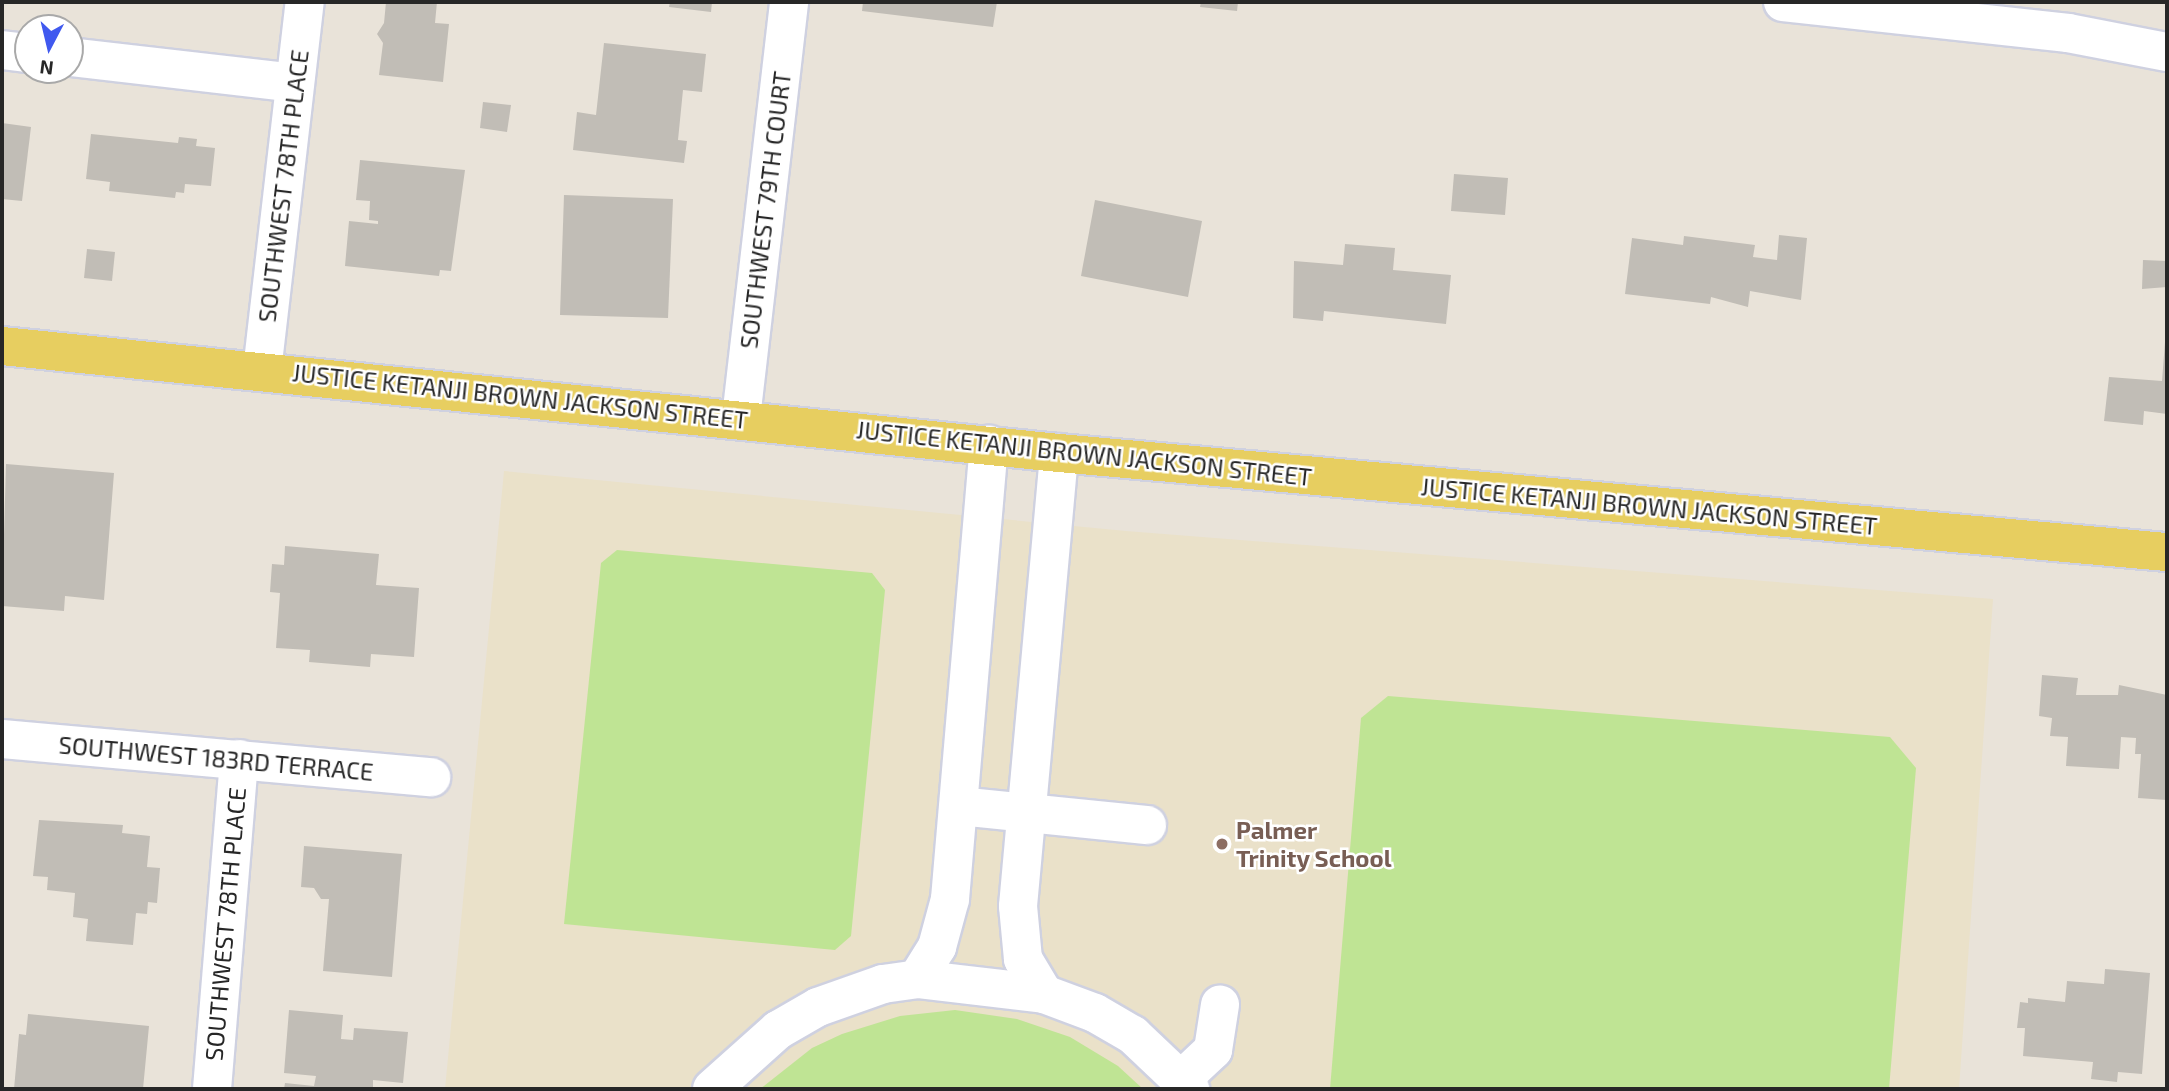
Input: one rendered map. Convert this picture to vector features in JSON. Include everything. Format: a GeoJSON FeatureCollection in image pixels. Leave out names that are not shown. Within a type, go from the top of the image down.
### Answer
{"type":"FeatureCollection","features":[{"type":"Feature","properties":{"kind":"main road","name":"JUSTICE KETANJI BROWN JACKSON STREET"},"geometry":{"type":"LineString","coordinates":[[2,346],[741,418],[1059,453],[2167,552]]}},
{"type":"Feature","properties":{"kind":"street","name":"SOUTHWEST 78TH PLACE"},"geometry":{"type":"LineString","coordinates":[[262,371],[305,2]]}},
{"type":"Feature","properties":{"kind":"street","name":"SOUTHWEST 79TH COURT"},"geometry":{"type":"LineString","coordinates":[[741,418],[789,2]]}},
{"type":"Feature","properties":{"kind":"street"},"geometry":{"type":"LineString","coordinates":[[1783,2],[2068,33],[2167,52]]}},
{"type":"Feature","properties":{"kind":"street"},"geometry":{"type":"LineString","coordinates":[[84,59],[295,83]]}},
{"type":"Feature","properties":{"kind":"street"},"geometry":{"type":"LineString","coordinates":[[917,979],[929,965],[943,929],[959,806],[989,445]]}},
{"type":"Feature","properties":{"kind":"street"},"geometry":{"type":"LineString","coordinates":[[1044,994],[1024,959],[1020,937],[1027,814],[1059,453]]}},
{"type":"Feature","properties":{"kind":"street","name":"SOUTHWEST 183RD TERRACE"},"geometry":{"type":"LineString","coordinates":[[2,739],[431,777]]}},
{"type":"Feature","properties":{"kind":"street","name":"SOUTHWEST 78TH PLACE"},"geometry":{"type":"LineString","coordinates":[[212,1089],[239,759]]}},
{"type":"Feature","properties":{"kind":"street"},"geometry":{"type":"LineString","coordinates":[[959,806],[1147,825]]}},
{"type":"Feature","properties":{"kind":"street"},"geometry":{"type":"LineString","coordinates":[[712,1089],[778,1030],[818,1007],[883,984],[917,979],[1044,994],[1095,1013],[1133,1035],[1185,1084],[1213,1050],[1220,1005]]}},
{"type":"Feature","properties":{"kind":"shaded area","name":"Palmer Trinity School"},"geometry":{"type":"Polygon","coordinates":[[[504,471],[1126,531],[1993,599],[1959,1089],[445,1089],[504,471]]]}},
{"type":"Feature","properties":{"kind":"green space"},"geometry":{"type":"Polygon","coordinates":[[[617,550],[872,573],[885,590],[851,936],[835,950],[564,924],[601,563],[617,550]]]}},
{"type":"Feature","properties":{"kind":"green space"},"geometry":{"type":"Polygon","coordinates":[[[1388,696],[1890,737],[1916,768],[1889,1089],[1330,1089],[1361,718],[1388,696]]]}},
{"type":"Feature","properties":{"kind":"green space"},"geometry":{"type":"Polygon","coordinates":[[[955,1010],[1017,1019],[1070,1037],[1118,1066],[1143,1089],[760,1089],[812,1048],[842,1034],[900,1016],[955,1010]]]}},
{"type":"Feature","properties":{"kind":"building"},"geometry":{"type":"Polygon","coordinates":[[[386,2],[437,2],[435,23],[449,24],[443,82],[379,75],[383,43],[377,34],[384,23],[386,2]]]}},
{"type":"Feature","properties":{"kind":"building"},"geometry":{"type":"Polygon","coordinates":[[[670,2],[712,2],[711,12],[669,7],[670,2]]]}},
{"type":"Feature","properties":{"kind":"building"},"geometry":{"type":"Polygon","coordinates":[[[863,2],[997,2],[993,27],[862,11],[863,2]]]}},
{"type":"Feature","properties":{"kind":"building"},"geometry":{"type":"Polygon","coordinates":[[[1201,2],[1238,2],[1237,11],[1200,7],[1201,2]]]}},
{"type":"Feature","properties":{"kind":"building"},"geometry":{"type":"Polygon","coordinates":[[[604,43],[706,54],[702,92],[683,90],[678,140],[687,141],[684,163],[573,150],[577,112],[596,115],[604,43]]]}},
{"type":"Feature","properties":{"kind":"building"},"geometry":{"type":"Polygon","coordinates":[[[483,102],[511,105],[507,132],[480,128],[483,102]]]}},
{"type":"Feature","properties":{"kind":"building"},"geometry":{"type":"Polygon","coordinates":[[[2,123],[31,127],[22,201],[2,199],[2,123]]]}},
{"type":"Feature","properties":{"kind":"building"},"geometry":{"type":"Polygon","coordinates":[[[91,134],[178,143],[179,137],[197,139],[196,146],[215,148],[211,186],[185,184],[184,193],[176,192],[175,198],[109,191],[110,182],[86,179],[91,134]]]}},
{"type":"Feature","properties":{"kind":"building"},"geometry":{"type":"Polygon","coordinates":[[[360,160],[465,170],[451,271],[440,270],[439,276],[345,266],[349,221],[378,224],[378,221],[369,220],[370,201],[356,200],[360,160]]]}},
{"type":"Feature","properties":{"kind":"building"},"geometry":{"type":"Polygon","coordinates":[[[1454,174],[1508,178],[1505,215],[1451,211],[1454,174]]]}},
{"type":"Feature","properties":{"kind":"building"},"geometry":{"type":"Polygon","coordinates":[[[564,195],[673,199],[668,318],[560,315],[564,195]]]}},
{"type":"Feature","properties":{"kind":"building"},"geometry":{"type":"Polygon","coordinates":[[[1095,200],[1202,221],[1188,297],[1081,276],[1095,200]]]}},
{"type":"Feature","properties":{"kind":"building"},"geometry":{"type":"Polygon","coordinates":[[[1779,235],[1807,238],[1801,300],[1750,291],[1748,307],[1711,297],[1710,304],[1625,294],[1632,238],[1683,245],[1684,236],[1755,245],[1753,257],[1777,260],[1779,235]]]}},
{"type":"Feature","properties":{"kind":"building"},"geometry":{"type":"Polygon","coordinates":[[[1345,244],[1395,248],[1393,270],[1451,275],[1446,324],[1324,311],[1323,321],[1293,318],[1294,261],[1343,265],[1345,244]]]}},
{"type":"Feature","properties":{"kind":"building"},"geometry":{"type":"Polygon","coordinates":[[[87,249],[115,252],[112,281],[84,278],[87,249]]]}},
{"type":"Feature","properties":{"kind":"building"},"geometry":{"type":"Polygon","coordinates":[[[2143,260],[2167,261],[2167,287],[2142,289],[2143,260]]]}},
{"type":"Feature","properties":{"kind":"building"},"geometry":{"type":"Polygon","coordinates":[[[2165,342],[2167,414],[2144,411],[2143,425],[2104,421],[2109,377],[2162,381],[2165,342]]]}},
{"type":"Feature","properties":{"kind":"building"},"geometry":{"type":"Polygon","coordinates":[[[6,464],[114,473],[104,600],[65,596],[64,611],[2,606],[6,464]]]}},
{"type":"Feature","properties":{"kind":"building"},"geometry":{"type":"Polygon","coordinates":[[[285,546],[379,554],[376,585],[419,588],[414,657],[371,654],[370,667],[309,662],[310,650],[276,648],[280,593],[270,592],[272,564],[284,565],[285,546]]]}},
{"type":"Feature","properties":{"kind":"building"},"geometry":{"type":"Polygon","coordinates":[[[2042,675],[2078,678],[2076,695],[2118,695],[2119,685],[2167,695],[2167,800],[2138,798],[2141,754],[2135,754],[2136,738],[2121,737],[2119,769],[2066,766],[2068,737],[2050,736],[2052,718],[2039,716],[2042,675]]]}},
{"type":"Feature","properties":{"kind":"building"},"geometry":{"type":"Polygon","coordinates":[[[39,820],[123,825],[122,833],[150,836],[147,867],[160,868],[157,903],[148,902],[147,914],[136,913],[133,945],[86,941],[88,919],[73,917],[75,893],[47,890],[48,877],[33,876],[39,820]]]}},
{"type":"Feature","properties":{"kind":"building"},"geometry":{"type":"Polygon","coordinates":[[[304,846],[402,854],[392,977],[323,971],[329,899],[321,899],[314,888],[301,887],[304,846]]]}},
{"type":"Feature","properties":{"kind":"building"},"geometry":{"type":"Polygon","coordinates":[[[2105,969],[2150,973],[2142,1074],[2118,1072],[2117,1082],[2091,1079],[2093,1062],[2023,1056],[2025,1028],[2017,1028],[2020,1002],[2028,1003],[2028,998],[2065,1002],[2067,981],[2104,984],[2105,969]]]}},
{"type":"Feature","properties":{"kind":"building"},"geometry":{"type":"Polygon","coordinates":[[[289,1010],[343,1015],[341,1039],[353,1040],[354,1028],[408,1032],[403,1083],[373,1080],[373,1089],[284,1089],[285,1083],[314,1086],[316,1076],[284,1073],[289,1010]]]}},
{"type":"Feature","properties":{"kind":"building"},"geometry":{"type":"Polygon","coordinates":[[[28,1014],[149,1026],[143,1089],[14,1089],[19,1034],[26,1035],[28,1014]]]}},
{"type":"Feature","properties":{"kind":"place","name":"Palmer Trinity School"},"geometry":{"type":"Point","coordinates":[1222,844]}}]}
